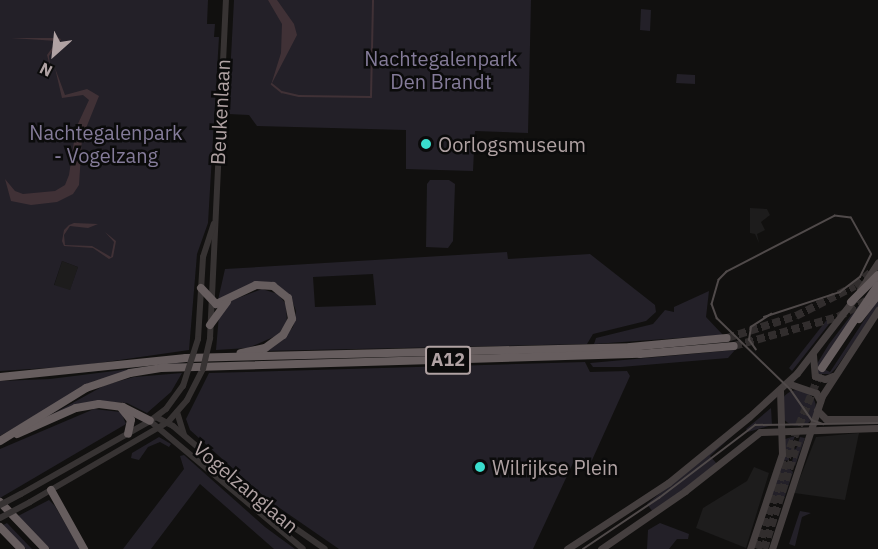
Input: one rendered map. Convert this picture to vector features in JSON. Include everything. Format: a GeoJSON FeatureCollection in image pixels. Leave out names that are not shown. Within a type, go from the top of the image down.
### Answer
{"type":"FeatureCollection","features":[{"type":"Feature","properties":{"kind":"highway"},"geometry":{"type":"LineString","coordinates":[[851,302],[878,275]]}},
{"type":"Feature","properties":{"kind":"highway"},"geometry":{"type":"LineString","coordinates":[[201,288],[212,302],[222,303],[256,285],[273,286],[288,298],[293,313],[287,330],[278,341],[233,357]]}},
{"type":"Feature","properties":{"kind":"highway"},"geometry":{"type":"LineString","coordinates":[[827,371],[878,285]]}},
{"type":"Feature","properties":{"kind":"highway"},"geometry":{"type":"LineString","coordinates":[[827,371],[878,295]]}},
{"type":"Feature","properties":{"kind":"highway"},"geometry":{"type":"LineString","coordinates":[[210,325],[231,297]]}},
{"type":"Feature","properties":{"kind":"highway","name":"A12"},"geometry":{"type":"LineString","coordinates":[[0,377],[167,360],[630,347],[727,338]]}},
{"type":"Feature","properties":{"kind":"highway","name":"A12"},"geometry":{"type":"LineString","coordinates":[[4,438],[86,388],[130,373],[161,368],[612,356],[734,346]]}},
{"type":"Feature","properties":{"kind":"highway"},"geometry":{"type":"LineString","coordinates":[[4,438],[83,406],[117,405],[153,419]]}},
{"type":"Feature","properties":{"kind":"highway"},"geometry":{"type":"LineString","coordinates":[[117,405],[130,417],[128,434]]}},
{"type":"Feature","properties":{"kind":"highway"},"geometry":{"type":"LineString","coordinates":[[51,490],[84,549]]}},
{"type":"Feature","properties":{"kind":"highway"},"geometry":{"type":"LineString","coordinates":[[0,503],[45,549]]}},
{"type":"Feature","properties":{"kind":"highway"},"geometry":{"type":"LineString","coordinates":[[0,510],[38,549]]}},
{"type":"Feature","properties":{"kind":"highway"},"geometry":{"type":"LineString","coordinates":[[0,527],[21,549]]}},
{"type":"Feature","properties":{"kind":"main road"},"geometry":{"type":"LineString","coordinates":[[567,549],[668,483],[780,390],[813,355],[878,262]]}},
{"type":"Feature","properties":{"kind":"main road"},"geometry":{"type":"LineString","coordinates":[[813,355],[815,376],[825,379],[827,371],[878,310]]}},
{"type":"Feature","properties":{"kind":"main road"},"geometry":{"type":"LineString","coordinates":[[772,549],[820,401],[827,371]]}},
{"type":"Feature","properties":{"kind":"main road"},"geometry":{"type":"LineString","coordinates":[[787,383],[816,393],[820,401]]}},
{"type":"Feature","properties":{"kind":"main road"},"geometry":{"type":"LineString","coordinates":[[750,549],[782,454],[780,390]]}},
{"type":"Feature","properties":{"kind":"main road"},"geometry":{"type":"LineString","coordinates":[[817,410],[826,419],[878,419]]}},
{"type":"Feature","properties":{"kind":"main road"},"geometry":{"type":"LineString","coordinates":[[601,549],[685,491],[757,434],[782,429],[878,428]]}},
{"type":"Feature","properties":{"kind":"street","name":"Beukenlaan"},"geometry":{"type":"LineString","coordinates":[[0,518],[159,428],[177,412],[194,389],[210,338],[226,0]]}},
{"type":"Feature","properties":{"kind":"street","name":"Beukenlaan"},"geometry":{"type":"LineString","coordinates":[[153,419],[183,386],[198,339],[202,267],[214,224]]}},
{"type":"Feature","properties":{"kind":"street"},"geometry":{"type":"LineString","coordinates":[[177,412],[185,435]]}},
{"type":"Feature","properties":{"kind":"street","name":"Vogelzanglaan"},"geometry":{"type":"LineString","coordinates":[[153,419],[168,422],[282,519],[325,549]]}},
{"type":"Feature","properties":{"kind":"street","name":"Vogelzanglaan"},"geometry":{"type":"LineString","coordinates":[[153,419],[159,428],[263,519],[303,549]]}},
{"type":"Feature","properties":{"kind":"street"},"geometry":{"type":"LineString","coordinates":[[0,503],[45,481],[153,419]]}},
{"type":"Feature","properties":{"kind":"street"},"geometry":{"type":"LineString","coordinates":[[45,481],[51,490]]}},
{"type":"Feature","properties":{"kind":"shaded area"},"geometry":{"type":"Polygon","coordinates":[[[268,0],[277,0],[294,24],[297,35],[271,85],[281,53],[282,24],[268,0]]]}},
{"type":"Feature","properties":{"kind":"shaded area"},"geometry":{"type":"Polygon","coordinates":[[[11,38],[61,39],[49,56],[50,66],[47,55],[57,41],[11,38]]]}},
{"type":"Feature","properties":{"kind":"shaded area"},"geometry":{"type":"Polygon","coordinates":[[[55,68],[65,95],[87,89],[99,96],[82,138],[79,185],[73,194],[57,202],[31,205],[11,201],[5,179],[15,191],[23,194],[55,191],[65,185],[69,175],[76,128],[89,100],[83,95],[62,98],[55,68]]]}},
{"type":"Feature","properties":{"kind":"shaded area"},"geometry":{"type":"Polygon","coordinates":[[[750,208],[767,209],[770,215],[761,222],[765,230],[757,234],[759,243],[755,234],[750,233],[750,208]]]}},
{"type":"Feature","properties":{"kind":"shaded area"},"geometry":{"type":"Polygon","coordinates":[[[74,223],[98,224],[88,228],[70,226],[64,235],[65,245],[92,246],[111,257],[114,242],[105,232],[116,241],[113,257],[109,259],[93,248],[64,246],[62,241],[64,230],[74,223]]]}},
{"type":"Feature","properties":{"kind":"shaded area"},"geometry":{"type":"Polygon","coordinates":[[[62,261],[78,267],[70,291],[54,286],[62,261]]]}},
{"type":"Feature","properties":{"kind":"shaded area"},"geometry":{"type":"Polygon","coordinates":[[[859,433],[845,500],[794,493],[816,437],[859,433]]]}},
{"type":"Feature","properties":{"kind":"shaded area"},"geometry":{"type":"Polygon","coordinates":[[[754,467],[769,473],[746,548],[696,528],[703,508],[747,481],[754,467]]]}},
{"type":"Feature","properties":{"kind":"green space","name":"Nachtegalenpark - Vogelzang"},"geometry":{"type":"Polygon","coordinates":[[[0,0],[208,0],[207,24],[215,24],[214,37],[219,37],[208,223],[197,254],[189,350],[78,366],[0,371],[0,0]],[[62,261],[54,285],[70,290],[78,267],[62,261]]]}},
{"type":"Feature","properties":{"kind":"green space","name":"Nachtegalenpark Den Brandt"},"geometry":{"type":"Polygon","coordinates":[[[234,0],[531,0],[528,133],[475,131],[473,171],[406,169],[406,130],[257,126],[249,115],[228,114],[234,0]]]}},
{"type":"Feature","properties":{"kind":"green space"},"geometry":{"type":"Polygon","coordinates":[[[641,9],[651,10],[650,31],[640,30],[641,9]]]}},
{"type":"Feature","properties":{"kind":"green space"},"geometry":{"type":"Polygon","coordinates":[[[677,74],[695,75],[695,84],[676,83],[677,74]]]}},
{"type":"Feature","properties":{"kind":"green space"},"geometry":{"type":"Polygon","coordinates":[[[430,180],[449,180],[455,184],[453,241],[448,248],[426,247],[427,184],[430,180]]]}},
{"type":"Feature","properties":{"kind":"green space"},"geometry":{"type":"Polygon","coordinates":[[[507,252],[508,259],[590,254],[655,305],[656,312],[646,321],[593,334],[587,344],[261,351],[283,339],[293,327],[296,311],[290,295],[275,284],[218,300],[225,269],[507,252]],[[373,274],[313,277],[315,307],[376,305],[373,274]]]}},
{"type":"Feature","properties":{"kind":"green space"},"geometry":{"type":"Polygon","coordinates":[[[878,280],[820,367],[830,372],[878,299],[878,308],[836,368],[830,374],[818,374],[815,367],[829,344],[878,280]]]}},
{"type":"Feature","properties":{"kind":"green space"},"geometry":{"type":"Polygon","coordinates":[[[262,289],[278,294],[286,304],[287,322],[278,335],[248,348],[216,350],[219,315],[230,301],[262,289]]]}},
{"type":"Feature","properties":{"kind":"green space"},"geometry":{"type":"Polygon","coordinates":[[[709,291],[706,317],[723,335],[594,344],[596,338],[653,324],[665,310],[674,312],[674,307],[709,291]]]}},
{"type":"Feature","properties":{"kind":"green space"},"geometry":{"type":"Polygon","coordinates":[[[829,317],[833,319],[792,371],[789,368],[829,317]]]}},
{"type":"Feature","properties":{"kind":"green space"},"geometry":{"type":"Polygon","coordinates":[[[735,350],[728,358],[621,367],[593,367],[590,363],[735,350]]]}},
{"type":"Feature","properties":{"kind":"green space"},"geometry":{"type":"Polygon","coordinates":[[[186,362],[94,381],[0,436],[0,381],[50,379],[186,362]]]}},
{"type":"Feature","properties":{"kind":"green space"},"geometry":{"type":"Polygon","coordinates":[[[585,362],[590,372],[627,371],[630,376],[588,469],[573,463],[533,549],[339,549],[268,500],[190,430],[186,419],[209,373],[585,362]]]}},
{"type":"Feature","properties":{"kind":"green space"},"geometry":{"type":"Polygon","coordinates":[[[182,373],[171,392],[147,413],[127,403],[99,401],[77,404],[40,421],[105,385],[134,377],[182,373]]]}},
{"type":"Feature","properties":{"kind":"green space"},"geometry":{"type":"Polygon","coordinates":[[[798,390],[811,395],[816,408],[811,421],[798,426],[785,421],[780,408],[785,395],[798,390]]]}},
{"type":"Feature","properties":{"kind":"green space"},"geometry":{"type":"Polygon","coordinates":[[[770,401],[710,456],[717,464],[653,512],[647,504],[770,401]]]}},
{"type":"Feature","properties":{"kind":"green space"},"geometry":{"type":"Polygon","coordinates":[[[771,408],[772,425],[748,432],[746,429],[771,408]]]}},
{"type":"Feature","properties":{"kind":"green space"},"geometry":{"type":"Polygon","coordinates":[[[94,409],[121,412],[126,424],[0,498],[0,449],[94,409]]]}},
{"type":"Feature","properties":{"kind":"green space"},"geometry":{"type":"Polygon","coordinates":[[[795,436],[791,447],[796,449],[800,437],[805,438],[795,466],[792,462],[794,453],[789,451],[789,460],[783,461],[785,439],[795,436]]]}},
{"type":"Feature","properties":{"kind":"green space"},"geometry":{"type":"Polygon","coordinates":[[[159,437],[171,444],[169,447],[160,442],[148,447],[139,460],[131,458],[132,453],[159,437]]]}},
{"type":"Feature","properties":{"kind":"green space"},"geometry":{"type":"Polygon","coordinates":[[[184,455],[265,527],[295,549],[274,549],[200,484],[151,549],[123,549],[184,469],[180,456],[184,455]]]}},
{"type":"Feature","properties":{"kind":"green space"},"geometry":{"type":"Polygon","coordinates":[[[785,464],[793,472],[784,499],[770,495],[781,466],[785,464]]]}},
{"type":"Feature","properties":{"kind":"green space"},"geometry":{"type":"Polygon","coordinates":[[[49,500],[55,506],[80,549],[50,549],[18,516],[49,500]]]}},
{"type":"Feature","properties":{"kind":"green space"},"geometry":{"type":"Polygon","coordinates":[[[800,511],[811,513],[802,517],[795,546],[789,544],[800,511]]]}},
{"type":"Feature","properties":{"kind":"green space"},"geometry":{"type":"Polygon","coordinates":[[[7,523],[32,549],[26,549],[3,525],[7,523]]]}},
{"type":"Feature","properties":{"kind":"green space"},"geometry":{"type":"Polygon","coordinates":[[[660,523],[689,534],[688,539],[677,539],[669,549],[647,549],[648,530],[660,523]]]}},
{"type":"Feature","properties":{"kind":"waterway"},"geometry":{"type":"LineString","coordinates":[[272,84],[282,92],[299,96],[371,97],[373,0]]}},
{"type":"Feature","properties":{"kind":"tunnel"},"geometry":{"type":"LineString","coordinates":[[727,338],[796,316],[855,286],[871,272]]}},
{"type":"Feature","properties":{"kind":"tunnel"},"geometry":{"type":"LineString","coordinates":[[734,346],[838,317],[869,299]]}},
{"type":"Feature","properties":{"kind":"tunnel"},"geometry":{"type":"LineString","coordinates":[[758,549],[790,448],[822,368]]}},
{"type":"Feature","properties":{"kind":"tunnel"},"geometry":{"type":"LineString","coordinates":[[764,549],[798,441]]}},
{"type":"Feature","properties":{"kind":"tram line"},"geometry":{"type":"LineString","coordinates":[[764,317],[840,292],[860,277],[871,254],[851,218],[835,216],[727,272],[719,280],[712,304],[717,318],[791,390],[812,420],[823,424]]}},
{"type":"Feature","properties":{"kind":"tram line"},"geometry":{"type":"LineString","coordinates":[[756,350],[749,340],[751,327],[771,314]]}},
{"type":"Feature","properties":{"kind":"tram line"},"geometry":{"type":"LineString","coordinates":[[583,549],[659,498],[755,425],[878,423]]}},
{"type":"Feature","properties":{"kind":"place","name":"Oorlogsmuseum"},"geometry":{"type":"Point","coordinates":[426,144]}},
{"type":"Feature","properties":{"kind":"place","name":"Wilrijkse Plein"},"geometry":{"type":"Point","coordinates":[480,467]}}]}
